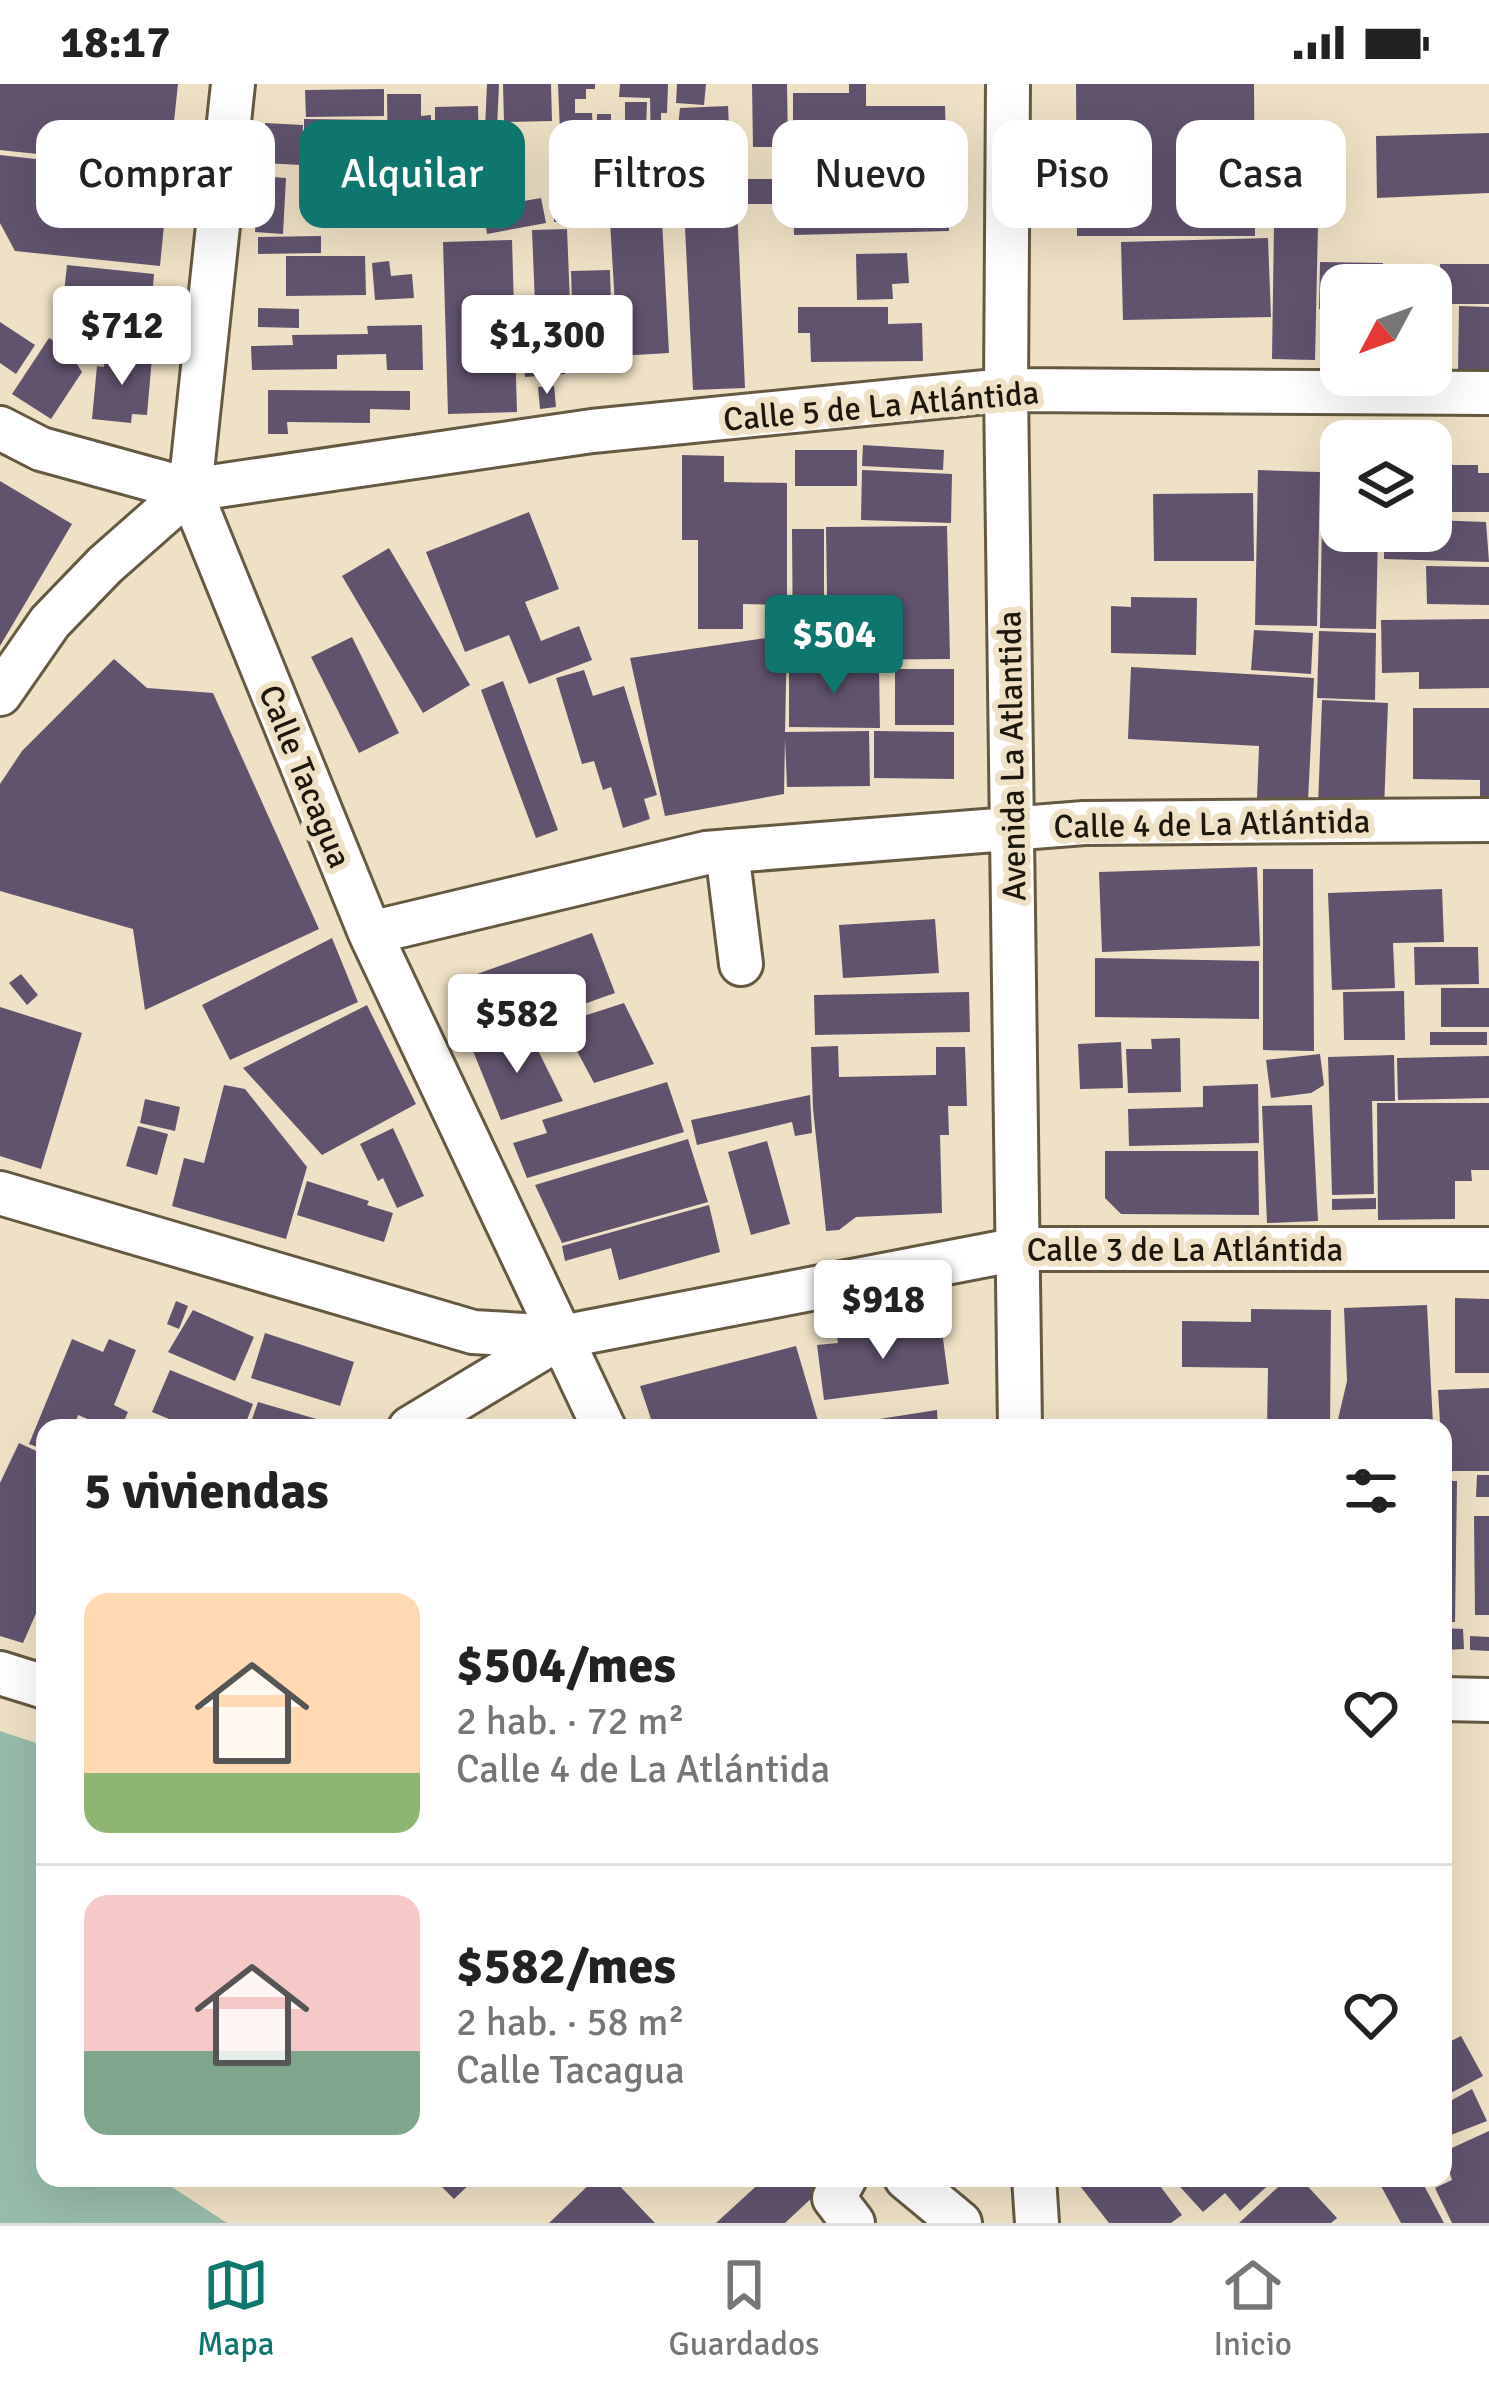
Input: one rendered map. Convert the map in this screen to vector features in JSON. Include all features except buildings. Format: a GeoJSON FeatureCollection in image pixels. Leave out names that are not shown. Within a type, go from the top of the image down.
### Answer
{"type":"FeatureCollection","features":[{"type":"Feature","properties":{"kind":"street","name":"Calle Tacagua"},"geometry":{"type":"LineString","coordinates":[[233,84],[190,490],[370,933],[600,1419]]}},
{"type":"Feature","properties":{"kind":"street","name":"Avenida La Atlantida"},"geometry":{"type":"LineString","coordinates":[[1008,84],[1006,390],[1021,1419]]}},
{"type":"Feature","properties":{"kind":"street","name":"Calle 5 de La Atlántida"},"geometry":{"type":"LineString","coordinates":[[0,428],[41,449],[190,490],[592,431],[1006,390],[1489,393]]}},
{"type":"Feature","properties":{"kind":"street"},"geometry":{"type":"LineString","coordinates":[[0,694],[50,622],[105,565],[190,490]]}},
{"type":"Feature","properties":{"kind":"street","name":"Calle 4 de La Atlántida"},"geometry":{"type":"LineString","coordinates":[[370,933],[727,851],[1012,826],[1489,820]]}},
{"type":"Feature","properties":{"kind":"street"},"geometry":{"type":"LineString","coordinates":[[727,851],[741,964]]}},
{"type":"Feature","properties":{"kind":"street"},"geometry":{"type":"LineString","coordinates":[[0,1193],[473,1332],[561,1337]]}},
{"type":"Feature","properties":{"kind":"street","name":"Calle 3 de La Atlántida"},"geometry":{"type":"LineString","coordinates":[[425,1419],[561,1337],[1018,1249],[1489,1250]]}},
{"type":"Feature","properties":{"kind":"street"},"geometry":{"type":"LineString","coordinates":[[0,1673],[36,1684]]}},
{"type":"Feature","properties":{"kind":"street"},"geometry":{"type":"LineString","coordinates":[[1452,1699],[1489,1700]]}},
{"type":"Feature","properties":{"kind":"street"},"geometry":{"type":"LineString","coordinates":[[840,2187],[835,2198],[853,2223]]}},
{"type":"Feature","properties":{"kind":"street"},"geometry":{"type":"LineString","coordinates":[[917,2187],[960,2223]]}},
{"type":"Feature","properties":{"kind":"street"},"geometry":{"type":"LineString","coordinates":[[1035,2187],[1037,2223]]}},
{"type":"Feature","properties":{"kind":"green space"},"geometry":{"type":"Polygon","coordinates":[[[0,1731],[36,1743],[36,2187],[172,2187],[227,2223],[0,2223],[0,1731]]]}}]}
